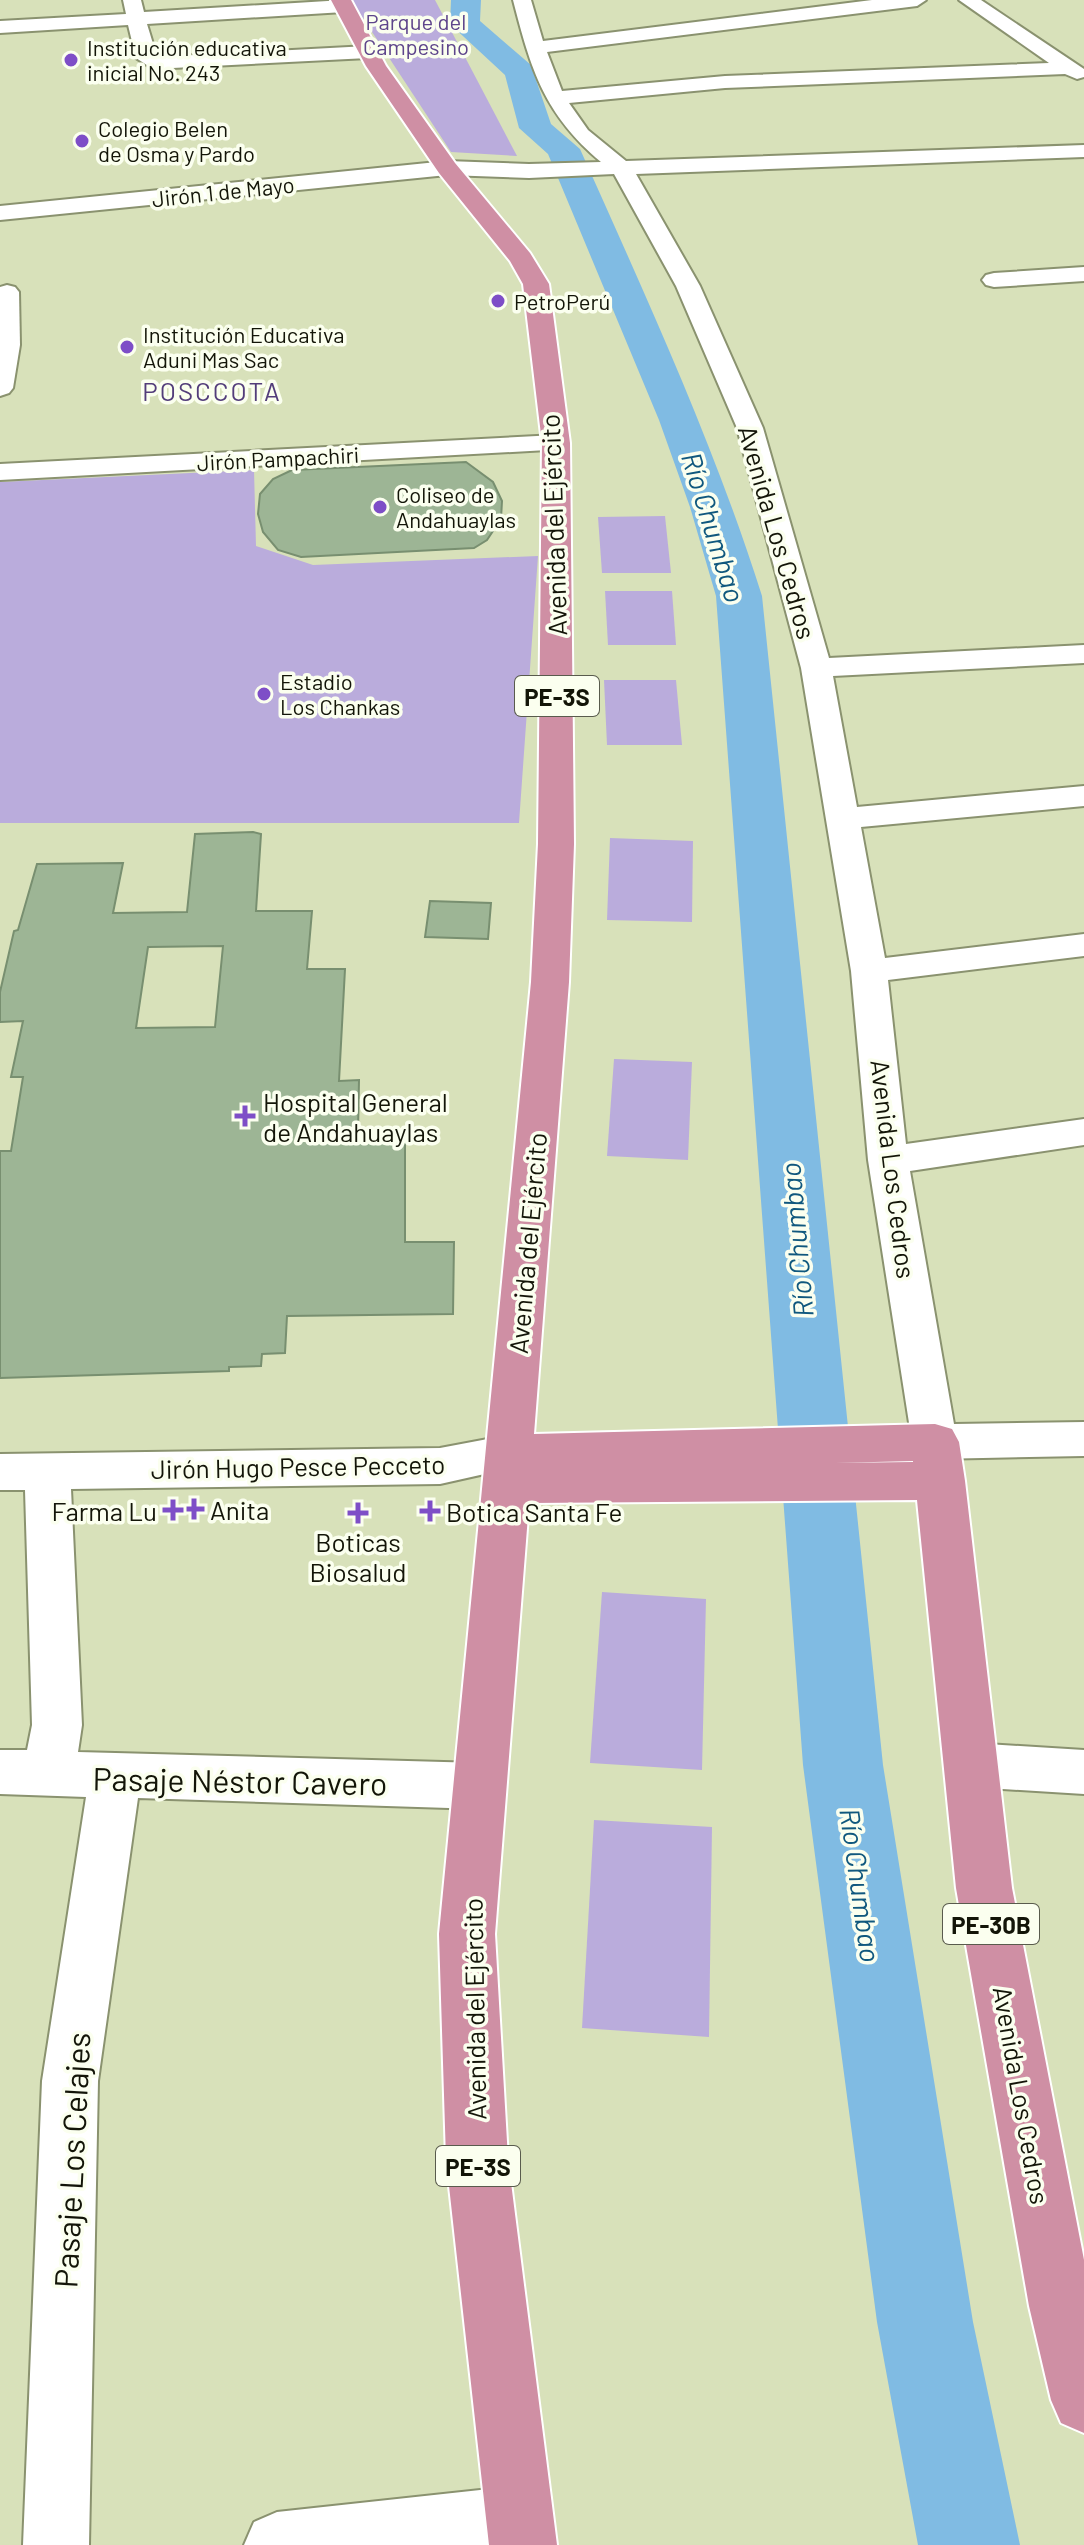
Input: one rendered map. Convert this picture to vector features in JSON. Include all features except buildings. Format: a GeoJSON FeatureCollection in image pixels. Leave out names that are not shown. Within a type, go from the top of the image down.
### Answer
{"type":"FeatureCollection","features":[{"type":"Feature","properties":{"kind":"highway","name":"Avenida del Ejército"},"geometry":{"type":"LineString","coordinates":[[342,3],[368,52],[447,168],[521,258],[536,284],[556,443],[556,844],[551,967],[467,1934],[477,2159],[521,2532]]}},
{"type":"Feature","properties":{"kind":"highway"},"geometry":{"type":"LineString","coordinates":[[507,1468],[920,1462]]}},
{"type":"Feature","properties":{"kind":"highway","name":"Avenida Los Cedros"},"geometry":{"type":"LineString","coordinates":[[920,1462],[971,1765],[984,1888],[1061,2306],[1084,2400]]}},
{"type":"Feature","properties":{"kind":"street","name":"Avenida Los Cedros"},"geometry":{"type":"LineString","coordinates":[[522,0],[535,48],[555,98],[581,134],[614,166],[641,199],[688,286],[750,428],[816,668],[869,971],[920,1462]]}},
{"type":"Feature","properties":{"kind":"street"},"geometry":{"type":"LineString","coordinates":[[535,48],[917,0]]}},
{"type":"Feature","properties":{"kind":"street"},"geometry":{"type":"LineString","coordinates":[[968,0],[1075,67]]}},
{"type":"Feature","properties":{"kind":"street"},"geometry":{"type":"LineString","coordinates":[[0,27],[135,9],[342,3]]}},
{"type":"Feature","properties":{"kind":"street"},"geometry":{"type":"LineString","coordinates":[[135,9],[146,58],[153,63],[368,52]]}},
{"type":"Feature","properties":{"kind":"street"},"geometry":{"type":"LineString","coordinates":[[555,98],[725,82],[1075,67]]}},
{"type":"Feature","properties":{"kind":"street","name":"Jirón 1 de Mayo"},"geometry":{"type":"LineString","coordinates":[[0,213],[447,168],[529,171],[1084,151]]}},
{"type":"Feature","properties":{"kind":"street"},"geometry":{"type":"LineString","coordinates":[[994,280],[1084,274]]}},
{"type":"Feature","properties":{"kind":"street"},"geometry":{"type":"LineString","coordinates":[[0,388],[8,345],[7,292]]}},
{"type":"Feature","properties":{"kind":"street","name":"Jirón Pampachiri"},"geometry":{"type":"LineString","coordinates":[[0,472],[556,443]]}},
{"type":"Feature","properties":{"kind":"street"},"geometry":{"type":"LineString","coordinates":[[816,668],[1084,654]]}},
{"type":"Feature","properties":{"kind":"street"},"geometry":{"type":"LineString","coordinates":[[841,819],[1084,796]]}},
{"type":"Feature","properties":{"kind":"street"},"geometry":{"type":"LineString","coordinates":[[869,971],[1084,945]]}},
{"type":"Feature","properties":{"kind":"street"},"geometry":{"type":"LineString","coordinates":[[888,1160],[1084,1132]]}},
{"type":"Feature","properties":{"kind":"street"},"geometry":{"type":"LineString","coordinates":[[920,1462],[1084,1439]]}},
{"type":"Feature","properties":{"kind":"street","name":"Jirón Hugo Pesce Pecceto"},"geometry":{"type":"LineString","coordinates":[[0,1472],[440,1466],[507,1468]]}},
{"type":"Feature","properties":{"kind":"street"},"geometry":{"type":"LineString","coordinates":[[24,1773],[57,1725],[47,1470]]}},
{"type":"Feature","properties":{"kind":"street"},"geometry":{"type":"LineString","coordinates":[[971,1765],[1084,1772]]}},
{"type":"Feature","properties":{"kind":"street","name":"Pasaje Néstor Cavero"},"geometry":{"type":"LineString","coordinates":[[24,1773],[480,1786]]}},
{"type":"Feature","properties":{"kind":"street","name":"Pasaje Los Celajes"},"geometry":{"type":"LineString","coordinates":[[56,2545],[70,2081],[115,1777]]}},
{"type":"Feature","properties":{"kind":"street"},"geometry":{"type":"LineString","coordinates":[[277,2545],[521,2532]]}},
{"type":"Feature","properties":{"kind":"green space","name":"Parque del Campesino"},"geometry":{"type":"Polygon","coordinates":[[[351,0],[435,0],[517,156],[451,152],[351,0]]]}},
{"type":"Feature","properties":{"kind":"green space","name":"Estadio Los Chankas"},"geometry":{"type":"Polygon","coordinates":[[[254,470],[256,546],[313,565],[538,556],[519,823],[0,823],[0,482],[254,470]]]}},
{"type":"Feature","properties":{"kind":"green space"},"geometry":{"type":"Polygon","coordinates":[[[665,516],[671,573],[602,573],[598,517],[665,516]]]}},
{"type":"Feature","properties":{"kind":"green space"},"geometry":{"type":"Polygon","coordinates":[[[605,591],[672,591],[676,645],[608,645],[605,591]]]}},
{"type":"Feature","properties":{"kind":"green space"},"geometry":{"type":"Polygon","coordinates":[[[604,680],[676,680],[682,745],[607,745],[604,680]]]}},
{"type":"Feature","properties":{"kind":"green space"},"geometry":{"type":"Polygon","coordinates":[[[610,838],[693,841],[692,922],[607,920],[610,838]]]}},
{"type":"Feature","properties":{"kind":"green space"},"geometry":{"type":"Polygon","coordinates":[[[614,1059],[692,1062],[688,1160],[607,1156],[614,1059]]]}},
{"type":"Feature","properties":{"kind":"green space"},"geometry":{"type":"Polygon","coordinates":[[[602,1592],[706,1599],[702,1770],[590,1763],[602,1592]]]}},
{"type":"Feature","properties":{"kind":"green space"},"geometry":{"type":"Polygon","coordinates":[[[594,1820],[712,1827],[709,2037],[582,2028],[594,1820]]]}},
{"type":"Feature","properties":{"kind":"waterway","name":"Río Chumbao"},"geometry":{"type":"LineString","coordinates":[[466,0],[465,24],[520,72],[536,128],[563,149],[680,420],[712,507],[739,596],[843,1765],[925,2322],[969,2545]]}},
{"type":"Feature","properties":{"kind":"place","name":"Institución educativa inicial No. 243"},"geometry":{"type":"Point","coordinates":[71,60]}},
{"type":"Feature","properties":{"kind":"place","name":"Colegio Belen de Osma y Pardo"},"geometry":{"type":"Point","coordinates":[82,141]}},
{"type":"Feature","properties":{"kind":"place","name":"PetroPerú"},"geometry":{"type":"Point","coordinates":[498,301]}},
{"type":"Feature","properties":{"kind":"place","name":"Institución Educativa Aduni Mas Sac"},"geometry":{"type":"Point","coordinates":[127,347]}},
{"type":"Feature","properties":{"kind":"place","name":"Coliseo de Andahuaylas"},"geometry":{"type":"Point","coordinates":[380,507]}},
{"type":"Feature","properties":{"kind":"place","name":"Estadio Los Chankas"},"geometry":{"type":"Point","coordinates":[264,694]}},
{"type":"Feature","properties":{"kind":"place","name":"Hospital General de Andahuaylas"},"geometry":{"type":"Point","coordinates":[245,1116]}},
{"type":"Feature","properties":{"kind":"place","name":"Anita"},"geometry":{"type":"Point","coordinates":[194,1509]}},
{"type":"Feature","properties":{"kind":"place","name":"Farma Lu"},"geometry":{"type":"Point","coordinates":[173,1510]}},
{"type":"Feature","properties":{"kind":"place","name":"Botica Santa Fe"},"geometry":{"type":"Point","coordinates":[430,1511]}},
{"type":"Feature","properties":{"kind":"place","name":"Boticas Biosalud"},"geometry":{"type":"Point","coordinates":[358,1513]}},
{"type":"Feature","properties":{"kind":"district","name":"POSCCOTA"},"geometry":{"type":"Point","coordinates":[212,390]}}]}
